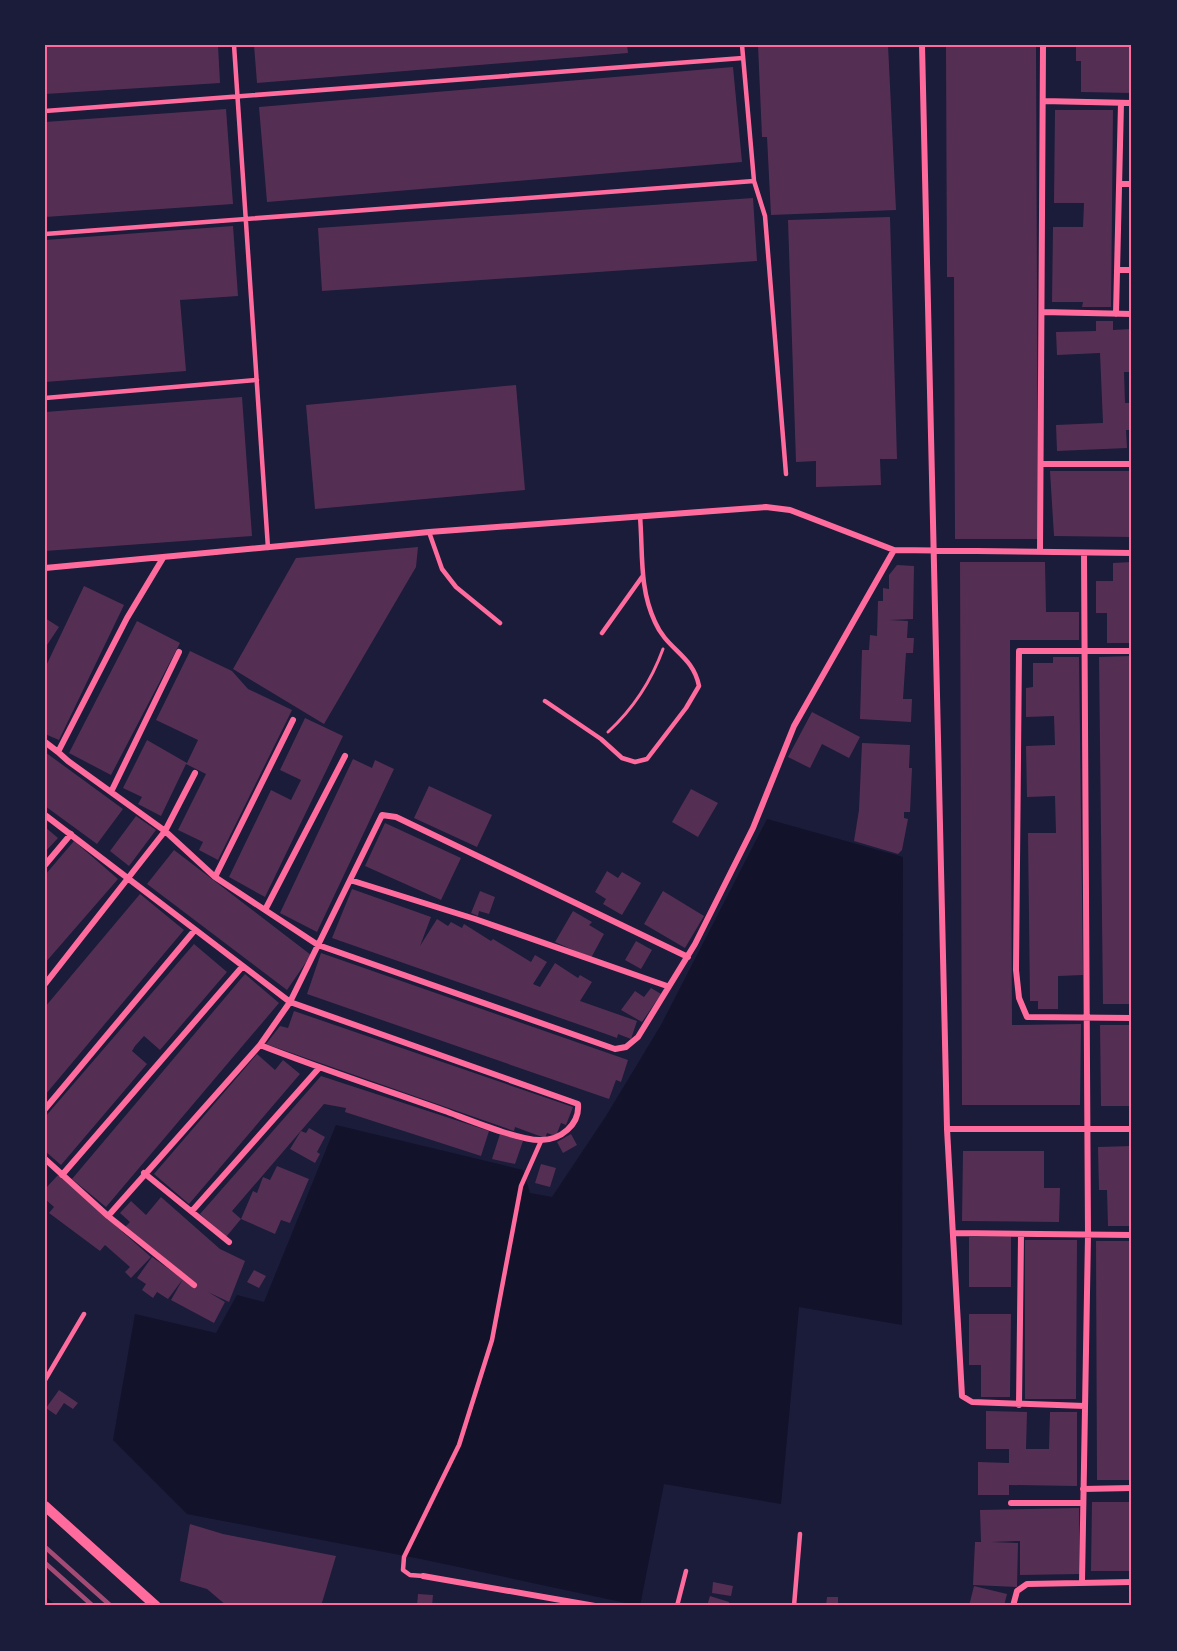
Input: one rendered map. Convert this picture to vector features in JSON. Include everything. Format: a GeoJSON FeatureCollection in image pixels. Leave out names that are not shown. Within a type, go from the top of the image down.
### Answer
{"type":"FeatureCollection","features":[{"type":"Feature","properties":{"kind":"street"},"geometry":{"type":"LineString","coordinates":[[922,45],[930,550],[947,1129],[962,1396],[972,1402],[1085,1406]]}},
{"type":"Feature","properties":{"kind":"street"},"geometry":{"type":"LineString","coordinates":[[1040,552],[1043,45]]}},
{"type":"Feature","properties":{"kind":"street"},"geometry":{"type":"LineString","coordinates":[[1043,101],[1132,103]]}},
{"type":"Feature","properties":{"kind":"street"},"geometry":{"type":"LineString","coordinates":[[1116,315],[1121,103]]}},
{"type":"Feature","properties":{"kind":"street"},"geometry":{"type":"LineString","coordinates":[[1119,184],[1132,184]]}},
{"type":"Feature","properties":{"kind":"street"},"geometry":{"type":"LineString","coordinates":[[1117,270],[1132,270]]}},
{"type":"Feature","properties":{"kind":"street"},"geometry":{"type":"LineString","coordinates":[[1042,312],[1132,314]]}},
{"type":"Feature","properties":{"kind":"street"},"geometry":{"type":"LineString","coordinates":[[1041,464],[1132,464]]}},
{"type":"Feature","properties":{"kind":"street"},"geometry":{"type":"LineString","coordinates":[[45,568],[268,549],[429,532],[766,507],[799,513],[894,550],[1132,553]]}},
{"type":"Feature","properties":{"kind":"street"},"geometry":{"type":"LineString","coordinates":[[45,742],[165,831],[215,877],[318,945],[615,1049],[626,1047],[638,1037],[667,987],[688,957],[753,828],[794,726],[894,550]]}},
{"type":"Feature","properties":{"kind":"street"},"geometry":{"type":"LineString","coordinates":[[1082,1582],[1088,1235],[1084,553]]}},
{"type":"Feature","properties":{"kind":"street"},"geometry":{"type":"LineString","coordinates":[[58,752],[128,618],[163,558]]}},
{"type":"Feature","properties":{"kind":"street"},"geometry":{"type":"LineString","coordinates":[[111,792],[179,651]]}},
{"type":"Feature","properties":{"kind":"street"},"geometry":{"type":"LineString","coordinates":[[1132,651],[1019,651],[1016,970],[1019,998],[1027,1017],[1132,1018]]}},
{"type":"Feature","properties":{"kind":"street"},"geometry":{"type":"LineString","coordinates":[[215,877],[293,720]]}},
{"type":"Feature","properties":{"kind":"street"},"geometry":{"type":"LineString","coordinates":[[265,910],[345,756]]}},
{"type":"Feature","properties":{"kind":"street"},"geometry":{"type":"LineString","coordinates":[[45,984],[130,879],[165,831],[195,773]]}},
{"type":"Feature","properties":{"kind":"street"},"geometry":{"type":"LineString","coordinates":[[45,814],[194,931],[290,1002],[578,1104],[578,1114],[570,1128],[552,1140],[541,1140],[488,1127],[260,1045]]}},
{"type":"Feature","properties":{"kind":"street"},"geometry":{"type":"LineString","coordinates":[[108,1216],[260,1045],[290,1002],[379,818],[390,814],[688,957]]}},
{"type":"Feature","properties":{"kind":"street"},"geometry":{"type":"LineString","coordinates":[[45,865],[71,834]]}},
{"type":"Feature","properties":{"kind":"street"},"geometry":{"type":"LineString","coordinates":[[350,880],[475,919],[667,987]]}},
{"type":"Feature","properties":{"kind":"street"},"geometry":{"type":"LineString","coordinates":[[45,1109],[194,931]]}},
{"type":"Feature","properties":{"kind":"street"},"geometry":{"type":"LineString","coordinates":[[62,1175],[243,967]]}},
{"type":"Feature","properties":{"kind":"street"},"geometry":{"type":"LineString","coordinates":[[192,1211],[319,1068]]}},
{"type":"Feature","properties":{"kind":"street"},"geometry":{"type":"LineString","coordinates":[[947,1129],[1132,1129]]}},
{"type":"Feature","properties":{"kind":"street"},"geometry":{"type":"LineString","coordinates":[[45,1159],[108,1216],[194,1285]]}},
{"type":"Feature","properties":{"kind":"street"},"geometry":{"type":"LineString","coordinates":[[144,1173],[229,1242]]}},
{"type":"Feature","properties":{"kind":"street"},"geometry":{"type":"LineString","coordinates":[[954,1233],[1132,1235]]}},
{"type":"Feature","properties":{"kind":"street"},"geometry":{"type":"LineString","coordinates":[[1019,1405],[1021,1235]]}},
{"type":"Feature","properties":{"kind":"street"},"geometry":{"type":"LineString","coordinates":[[1083,1489],[1132,1488]]}},
{"type":"Feature","properties":{"kind":"street"},"geometry":{"type":"LineString","coordinates":[[1011,1503],[1083,1503]]}},
{"type":"Feature","properties":{"kind":"street"},"geometry":{"type":"LineString","coordinates":[[45,1506],[156,1606]]}},
{"type":"Feature","properties":{"kind":"street"},"geometry":{"type":"LineString","coordinates":[[423,1576],[595,1606]]}},
{"type":"Feature","properties":{"kind":"street"},"geometry":{"type":"LineString","coordinates":[[1013,1606],[1017,1591],[1027,1584],[1132,1582]]}},
{"type":"Feature","properties":{"kind":"lane"},"geometry":{"type":"LineString","coordinates":[[234,45],[268,549]]}},
{"type":"Feature","properties":{"kind":"lane"},"geometry":{"type":"LineString","coordinates":[[742,45],[754,181],[765,216],[786,474]]}},
{"type":"Feature","properties":{"kind":"lane"},"geometry":{"type":"LineString","coordinates":[[45,111],[743,58]]}},
{"type":"Feature","properties":{"kind":"lane"},"geometry":{"type":"LineString","coordinates":[[45,234],[754,181]]}},
{"type":"Feature","properties":{"kind":"lane"},"geometry":{"type":"LineString","coordinates":[[45,398],[257,380]]}},
{"type":"Feature","properties":{"kind":"lane"},"geometry":{"type":"LineString","coordinates":[[545,701],[601,739],[622,758],[635,762],[647,759],[686,708],[699,686],[690,662],[666,642],[655,623],[642,577],[640,516]]}},
{"type":"Feature","properties":{"kind":"lane"},"geometry":{"type":"LineString","coordinates":[[429,532],[442,570],[456,587],[500,623]]}},
{"type":"Feature","properties":{"kind":"lane"},"geometry":{"type":"LineString","coordinates":[[602,633],[642,577]]}},
{"type":"Feature","properties":{"kind":"lane"},"geometry":{"type":"LineString","coordinates":[[423,1576],[410,1575],[403,1570],[404,1557],[459,1445],[492,1340],[521,1186],[541,1140]]}},
{"type":"Feature","properties":{"kind":"lane"},"geometry":{"type":"LineString","coordinates":[[45,1380],[84,1314]]}},
{"type":"Feature","properties":{"kind":"lane"},"geometry":{"type":"LineString","coordinates":[[794,1606],[801,1534]]}},
{"type":"Feature","properties":{"kind":"lane"},"geometry":{"type":"LineString","coordinates":[[677,1606],[686,1571]]}},
{"type":"Feature","properties":{"kind":"path"},"geometry":{"type":"LineString","coordinates":[[601,739],[626,715],[641,695],[666,642]]}},
{"type":"Feature","properties":{"kind":"shaded area"},"geometry":{"type":"Polygon","coordinates":[[[767,819],[903,857],[902,1325],[799,1307],[781,1504],[664,1484],[640,1606],[421,1559],[187,1514],[113,1440],[135,1314],[216,1333],[237,1295],[264,1302],[336,1125],[523,1170],[530,1193],[552,1197],[606,1116],[661,1025],[767,819]]]}},
{"type":"Feature","properties":{"kind":"building"},"geometry":{"type":"Polygon","coordinates":[[[45,45],[218,45],[220,83],[45,94],[45,45]]]}},
{"type":"Feature","properties":{"kind":"building"},"geometry":{"type":"Polygon","coordinates":[[[254,45],[627,45],[628,53],[257,83],[254,45]]]}},
{"type":"Feature","properties":{"kind":"building"},"geometry":{"type":"Polygon","coordinates":[[[758,45],[888,45],[896,210],[771,215],[767,137],[762,137],[758,45]]]}},
{"type":"Feature","properties":{"kind":"building"},"geometry":{"type":"Polygon","coordinates":[[[1076,45],[1132,45],[1132,93],[1081,92],[1081,61],[1076,61],[1076,45]]]}},
{"type":"Feature","properties":{"kind":"building"},"geometry":{"type":"Polygon","coordinates":[[[946,47],[1036,47],[1038,539],[955,539],[954,277],[947,277],[946,47]]]}},
{"type":"Feature","properties":{"kind":"building"},"geometry":{"type":"Polygon","coordinates":[[[733,67],[742,162],[267,202],[259,107],[733,67]]]}},
{"type":"Feature","properties":{"kind":"building"},"geometry":{"type":"Polygon","coordinates":[[[226,109],[233,204],[45,217],[45,122],[226,109]]]}},
{"type":"Feature","properties":{"kind":"building"},"geometry":{"type":"Polygon","coordinates":[[[1055,110],[1113,110],[1111,307],[1082,307],[1083,302],[1052,302],[1053,227],[1083,227],[1084,203],[1054,203],[1055,110]]]}},
{"type":"Feature","properties":{"kind":"building"},"geometry":{"type":"Polygon","coordinates":[[[753,198],[757,261],[322,291],[318,228],[753,198]]]}},
{"type":"Feature","properties":{"kind":"building"},"geometry":{"type":"Polygon","coordinates":[[[890,217],[897,459],[880,459],[881,485],[816,487],[816,461],[796,462],[788,220],[890,217]]]}},
{"type":"Feature","properties":{"kind":"building"},"geometry":{"type":"Polygon","coordinates":[[[233,226],[238,296],[180,300],[186,371],[45,382],[45,240],[233,226]]]}},
{"type":"Feature","properties":{"kind":"building"},"geometry":{"type":"Polygon","coordinates":[[[1096,321],[1113,321],[1113,330],[1132,329],[1132,372],[1124,372],[1125,403],[1132,403],[1132,430],[1126,430],[1127,448],[1057,451],[1056,425],[1103,423],[1100,353],[1057,355],[1056,332],[1096,331],[1096,321]]]}},
{"type":"Feature","properties":{"kind":"building"},"geometry":{"type":"Polygon","coordinates":[[[516,385],[525,490],[315,509],[306,405],[516,385]]]}},
{"type":"Feature","properties":{"kind":"building"},"geometry":{"type":"Polygon","coordinates":[[[242,397],[252,536],[45,551],[45,412],[242,397]]]}},
{"type":"Feature","properties":{"kind":"building"},"geometry":{"type":"Polygon","coordinates":[[[1050,471],[1132,471],[1132,537],[1054,536],[1050,471]]]}},
{"type":"Feature","properties":{"kind":"building"},"geometry":{"type":"Polygon","coordinates":[[[418,547],[416,567],[324,724],[233,669],[296,558],[418,547]]]}},
{"type":"Feature","properties":{"kind":"building"},"geometry":{"type":"Polygon","coordinates":[[[960,562],[1045,562],[1046,612],[1079,612],[1079,640],[1010,640],[1012,1025],[1081,1024],[1080,1105],[962,1105],[960,562]]]}},
{"type":"Feature","properties":{"kind":"building"},"geometry":{"type":"Polygon","coordinates":[[[1132,562],[1132,643],[1107,643],[1107,613],[1096,613],[1096,581],[1113,581],[1113,563],[1132,562]]]}},
{"type":"Feature","properties":{"kind":"building"},"geometry":{"type":"Polygon","coordinates":[[[897,565],[914,566],[913,619],[889,620],[908,621],[907,638],[914,638],[913,653],[906,653],[903,699],[912,699],[911,722],[860,719],[862,650],[869,650],[870,635],[877,636],[878,601],[883,601],[883,588],[889,589],[889,575],[897,565]]]}},
{"type":"Feature","properties":{"kind":"building"},"geometry":{"type":"Polygon","coordinates":[[[84,586],[124,605],[59,740],[45,734],[45,668],[84,586]]]}},
{"type":"Feature","properties":{"kind":"building"},"geometry":{"type":"Polygon","coordinates":[[[45,618],[59,627],[45,648],[45,618]]]}},
{"type":"Feature","properties":{"kind":"building"},"geometry":{"type":"Polygon","coordinates":[[[137,621],[180,643],[111,775],[69,753],[137,621]]]}},
{"type":"Feature","properties":{"kind":"building"},"geometry":{"type":"Polygon","coordinates":[[[190,651],[232,671],[248,689],[292,710],[218,860],[199,850],[203,842],[178,830],[206,774],[186,764],[161,816],[138,804],[142,797],[123,788],[147,740],[187,763],[198,740],[156,720],[190,651]]]}},
{"type":"Feature","properties":{"kind":"building"},"geometry":{"type":"Polygon","coordinates":[[[1132,656],[1132,1004],[1103,1004],[1099,657],[1132,656]]]}},
{"type":"Feature","properties":{"kind":"building"},"geometry":{"type":"Polygon","coordinates":[[[1053,657],[1079,657],[1083,975],[1058,976],[1058,1009],[1038,1009],[1038,1001],[1030,1001],[1028,833],[1056,833],[1055,796],[1027,797],[1026,746],[1055,745],[1054,716],[1026,717],[1026,688],[1033,687],[1033,663],[1053,663],[1053,657]]]}},
{"type":"Feature","properties":{"kind":"building"},"geometry":{"type":"Polygon","coordinates":[[[812,712],[860,737],[849,758],[822,744],[810,768],[788,757],[812,712]]]}},
{"type":"Feature","properties":{"kind":"building"},"geometry":{"type":"Polygon","coordinates":[[[305,718],[343,736],[265,897],[229,877],[271,790],[291,800],[301,780],[280,770],[305,718]]]}},
{"type":"Feature","properties":{"kind":"building"},"geometry":{"type":"Polygon","coordinates":[[[862,743],[910,745],[909,768],[912,768],[910,812],[904,812],[904,818],[908,819],[902,850],[898,854],[854,841],[859,810],[862,743]]]}},
{"type":"Feature","properties":{"kind":"building"},"geometry":{"type":"Polygon","coordinates":[[[45,752],[123,809],[97,844],[45,806],[45,752]]]}},
{"type":"Feature","properties":{"kind":"building"},"geometry":{"type":"Polygon","coordinates":[[[353,759],[372,768],[375,760],[394,769],[317,932],[280,913],[353,759]]]}},
{"type":"Feature","properties":{"kind":"building"},"geometry":{"type":"Polygon","coordinates":[[[429,786],[492,815],[477,847],[414,818],[429,786]]]}},
{"type":"Feature","properties":{"kind":"building"},"geometry":{"type":"Polygon","coordinates":[[[691,789],[718,803],[698,837],[672,822],[691,789]]]}},
{"type":"Feature","properties":{"kind":"building"},"geometry":{"type":"Polygon","coordinates":[[[136,816],[156,830],[129,866],[110,851],[136,816]]]}},
{"type":"Feature","properties":{"kind":"building"},"geometry":{"type":"Polygon","coordinates":[[[385,823],[461,858],[441,900],[365,866],[385,823]]]}},
{"type":"Feature","properties":{"kind":"building"},"geometry":{"type":"Polygon","coordinates":[[[45,827],[58,838],[45,852],[45,827]]]}},
{"type":"Feature","properties":{"kind":"building"},"geometry":{"type":"Polygon","coordinates":[[[74,841],[118,879],[45,963],[45,875],[74,841]]]}},
{"type":"Feature","properties":{"kind":"building"},"geometry":{"type":"Polygon","coordinates":[[[174,850],[311,955],[287,990],[147,884],[174,850]]]}},
{"type":"Feature","properties":{"kind":"building"},"geometry":{"type":"Polygon","coordinates":[[[607,871],[618,878],[622,872],[641,883],[622,915],[603,904],[606,899],[595,892],[607,871]]]}},
{"type":"Feature","properties":{"kind":"building"},"geometry":{"type":"Polygon","coordinates":[[[352,889],[431,917],[420,946],[437,919],[448,926],[451,922],[462,928],[464,924],[531,962],[535,955],[547,962],[533,984],[540,987],[555,963],[578,978],[580,975],[592,982],[580,1001],[637,1021],[631,1039],[618,1034],[617,1038],[332,938],[352,889]]]}},
{"type":"Feature","properties":{"kind":"building"},"geometry":{"type":"Polygon","coordinates":[[[480,891],[495,897],[489,914],[479,911],[478,916],[471,913],[480,891]]]}},
{"type":"Feature","properties":{"kind":"building"},"geometry":{"type":"Polygon","coordinates":[[[663,891],[704,916],[685,948],[644,924],[663,891]]]}},
{"type":"Feature","properties":{"kind":"building"},"geometry":{"type":"Polygon","coordinates":[[[140,894],[184,930],[45,1095],[45,1007],[140,894]]]}},
{"type":"Feature","properties":{"kind":"building"},"geometry":{"type":"Polygon","coordinates":[[[573,911],[592,922],[589,925],[604,934],[591,958],[555,942],[573,911]]]}},
{"type":"Feature","properties":{"kind":"building"},"geometry":{"type":"Polygon","coordinates":[[[636,941],[652,950],[641,969],[625,960],[636,941]]]}},
{"type":"Feature","properties":{"kind":"building"},"geometry":{"type":"Polygon","coordinates":[[[194,944],[227,972],[160,1050],[144,1036],[135,1046],[132,1051],[147,1064],[61,1165],[45,1151],[45,1117],[194,944]]]}},
{"type":"Feature","properties":{"kind":"building"},"geometry":{"type":"Polygon","coordinates":[[[321,953],[628,1060],[621,1082],[616,1080],[609,1099],[307,994],[321,953]]]}},
{"type":"Feature","properties":{"kind":"building"},"geometry":{"type":"Polygon","coordinates":[[[245,974],[279,1003],[106,1207],[72,1179],[245,974]]]}},
{"type":"Feature","properties":{"kind":"building"},"geometry":{"type":"Polygon","coordinates":[[[651,988],[661,994],[642,1022],[621,1010],[635,991],[644,997],[651,988]]]}},
{"type":"Feature","properties":{"kind":"building"},"geometry":{"type":"Polygon","coordinates":[[[294,1011],[573,1107],[566,1125],[561,1123],[556,1136],[547,1133],[545,1138],[515,1127],[514,1131],[266,1044],[280,1026],[288,1028],[294,1011]]]}},
{"type":"Feature","properties":{"kind":"building"},"geometry":{"type":"Polygon","coordinates":[[[1100,1025],[1132,1025],[1132,1106],[1101,1106],[1100,1025]]]}},
{"type":"Feature","properties":{"kind":"building"},"geometry":{"type":"Polygon","coordinates":[[[257,1054],[275,1070],[283,1060],[300,1074],[189,1204],[154,1174],[257,1054]]]}},
{"type":"Feature","properties":{"kind":"building"},"geometry":{"type":"Polygon","coordinates":[[[321,1076],[489,1131],[481,1156],[345,1112],[346,1108],[324,1104],[232,1211],[241,1219],[226,1237],[200,1214],[321,1076]]]}},
{"type":"Feature","properties":{"kind":"building"},"geometry":{"type":"Polygon","coordinates":[[[309,1128],[325,1137],[317,1152],[320,1154],[315,1163],[290,1149],[301,1131],[306,1133],[309,1128]]]}},
{"type":"Feature","properties":{"kind":"building"},"geometry":{"type":"Polygon","coordinates":[[[500,1134],[523,1141],[515,1164],[492,1159],[500,1134]]]}},
{"type":"Feature","properties":{"kind":"building"},"geometry":{"type":"Polygon","coordinates":[[[571,1134],[577,1145],[563,1153],[557,1142],[571,1134]]]}},
{"type":"Feature","properties":{"kind":"building"},"geometry":{"type":"Polygon","coordinates":[[[1132,1146],[1132,1226],[1108,1226],[1107,1190],[1099,1190],[1098,1147],[1132,1146]]]}},
{"type":"Feature","properties":{"kind":"building"},"geometry":{"type":"Polygon","coordinates":[[[963,1151],[1044,1151],[1044,1188],[1060,1188],[1059,1222],[962,1221],[963,1151]]]}},
{"type":"Feature","properties":{"kind":"building"},"geometry":{"type":"Polygon","coordinates":[[[541,1164],[556,1168],[550,1187],[535,1183],[541,1164]]]}},
{"type":"Feature","properties":{"kind":"building"},"geometry":{"type":"Polygon","coordinates":[[[277,1166],[309,1179],[290,1223],[281,1220],[275,1234],[241,1219],[253,1191],[257,1193],[263,1177],[270,1180],[277,1166]]]}},
{"type":"Feature","properties":{"kind":"building"},"geometry":{"type":"Polygon","coordinates":[[[58,1175],[151,1257],[131,1278],[125,1272],[130,1267],[105,1245],[100,1251],[49,1213],[54,1207],[45,1199],[45,1189],[58,1175]]]}},
{"type":"Feature","properties":{"kind":"building"},"geometry":{"type":"Polygon","coordinates":[[[161,1197],[220,1249],[245,1261],[229,1302],[208,1292],[225,1302],[214,1323],[171,1300],[183,1279],[197,1287],[125,1227],[130,1222],[120,1213],[131,1201],[146,1215],[161,1197]]]}},
{"type":"Feature","properties":{"kind":"building"},"geometry":{"type":"Polygon","coordinates":[[[969,1237],[1011,1237],[1011,1287],[969,1287],[969,1237]]]}},
{"type":"Feature","properties":{"kind":"building"},"geometry":{"type":"Polygon","coordinates":[[[1025,1240],[1077,1240],[1076,1399],[1025,1399],[1025,1240]]]}},
{"type":"Feature","properties":{"kind":"building"},"geometry":{"type":"Polygon","coordinates":[[[1096,1241],[1132,1241],[1132,1480],[1097,1480],[1096,1241]]]}},
{"type":"Feature","properties":{"kind":"building"},"geometry":{"type":"Polygon","coordinates":[[[152,1257],[183,1279],[168,1299],[157,1292],[153,1298],[142,1290],[146,1284],[137,1278],[152,1257]]]}},
{"type":"Feature","properties":{"kind":"building"},"geometry":{"type":"Polygon","coordinates":[[[254,1270],[266,1276],[259,1288],[247,1282],[254,1270]]]}},
{"type":"Feature","properties":{"kind":"building"},"geometry":{"type":"Polygon","coordinates":[[[969,1314],[1011,1314],[1010,1397],[981,1397],[981,1365],[969,1365],[969,1314]]]}},
{"type":"Feature","properties":{"kind":"building"},"geometry":{"type":"Polygon","coordinates":[[[59,1390],[78,1403],[73,1409],[64,1403],[56,1415],[46,1408],[59,1390]]]}},
{"type":"Feature","properties":{"kind":"building"},"geometry":{"type":"Polygon","coordinates":[[[986,1411],[1027,1412],[1026,1449],[1049,1449],[1050,1412],[1077,1412],[1077,1486],[1009,1485],[1009,1495],[978,1495],[978,1462],[1009,1463],[1009,1449],[986,1449],[986,1411]]]}},
{"type":"Feature","properties":{"kind":"building"},"geometry":{"type":"Polygon","coordinates":[[[1092,1502],[1132,1502],[1132,1571],[1091,1571],[1092,1502]]]}},
{"type":"Feature","properties":{"kind":"building"},"geometry":{"type":"Polygon","coordinates":[[[1079,1508],[1080,1574],[1020,1575],[1020,1541],[991,1542],[1018,1543],[1017,1587],[973,1585],[975,1542],[981,1542],[980,1510],[1079,1508]]]}},
{"type":"Feature","properties":{"kind":"building"},"geometry":{"type":"Polygon","coordinates":[[[190,1524],[223,1534],[336,1556],[321,1606],[227,1606],[207,1589],[180,1581],[190,1524]]]}},
{"type":"Feature","properties":{"kind":"building"},"geometry":{"type":"Polygon","coordinates":[[[713,1582],[733,1586],[731,1596],[712,1593],[713,1582]]]}},
{"type":"Feature","properties":{"kind":"building"},"geometry":{"type":"Polygon","coordinates":[[[974,1586],[1007,1594],[1004,1606],[969,1606],[974,1586]]]}},
{"type":"Feature","properties":{"kind":"building"},"geometry":{"type":"Polygon","coordinates":[[[418,1594],[433,1595],[432,1606],[417,1606],[418,1594]]]}},
{"type":"Feature","properties":{"kind":"building"},"geometry":{"type":"Polygon","coordinates":[[[710,1596],[729,1602],[728,1606],[707,1606],[710,1596]]]}},
{"type":"Feature","properties":{"kind":"building"},"geometry":{"type":"Polygon","coordinates":[[[827,1597],[838,1597],[838,1606],[826,1606],[827,1597]]]}},
{"type":"Feature","properties":{"kind":"waterway"},"geometry":{"type":"LineString","coordinates":[[45,1599],[53,1606]]}},
{"type":"Feature","properties":{"kind":"railway"},"geometry":{"type":"LineString","coordinates":[[45,1547],[111,1606]]}},
{"type":"Feature","properties":{"kind":"railway"},"geometry":{"type":"LineString","coordinates":[[45,1563],[93,1606]]}}]}
